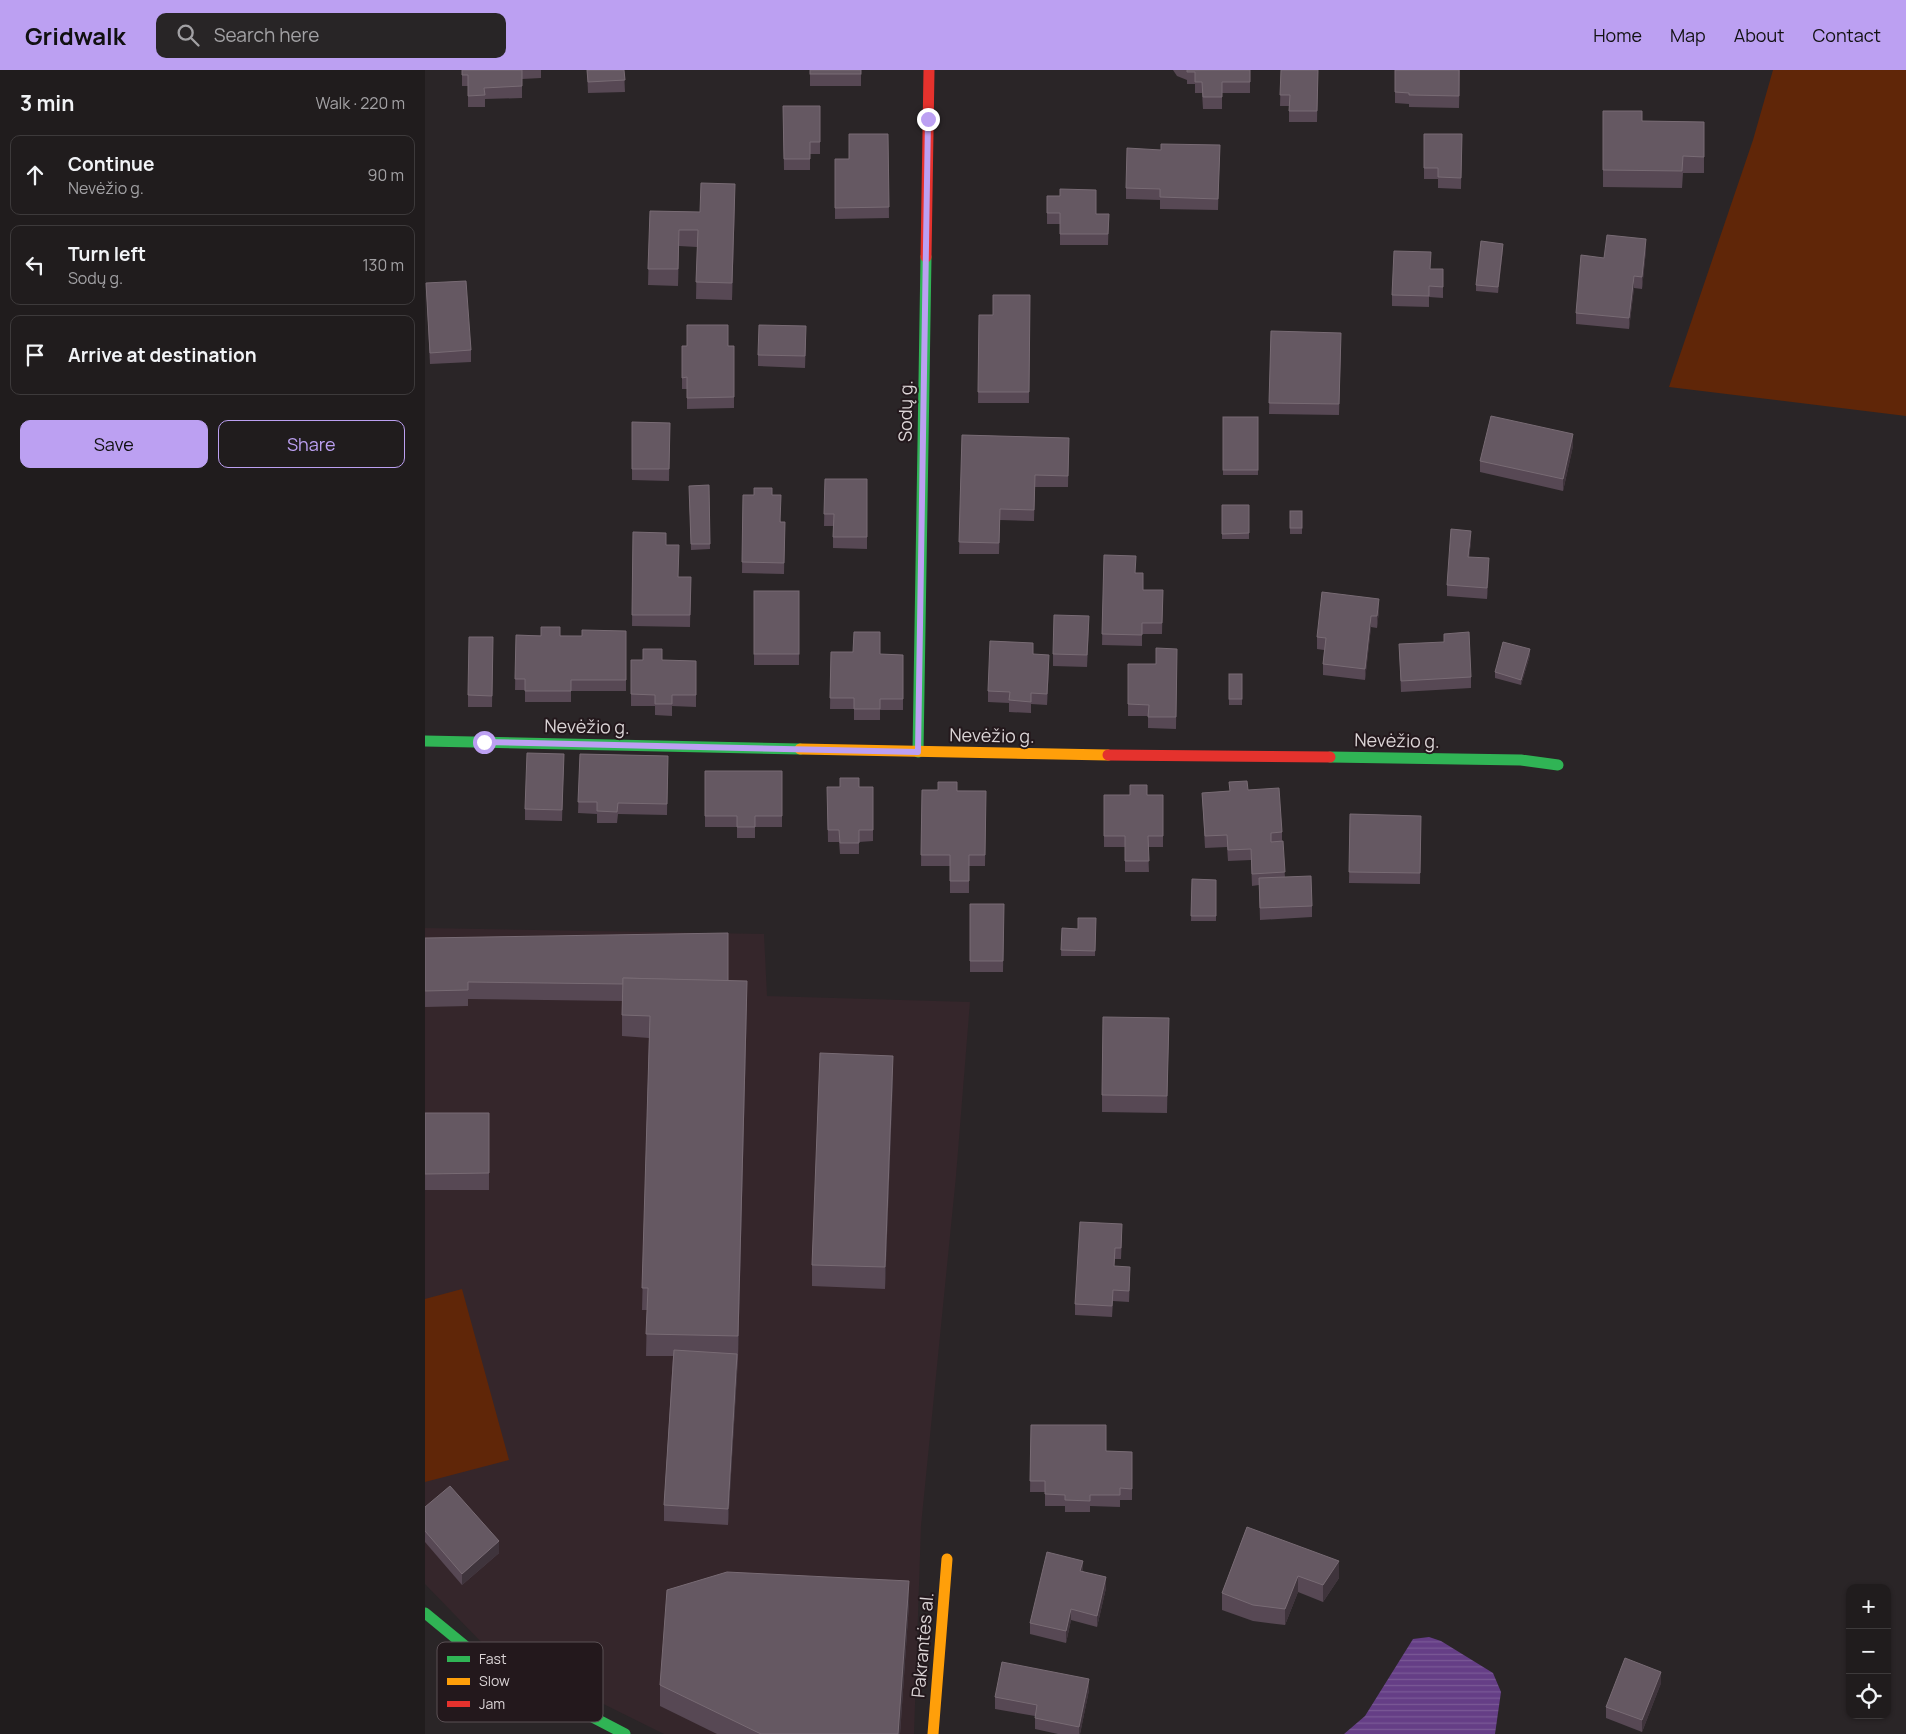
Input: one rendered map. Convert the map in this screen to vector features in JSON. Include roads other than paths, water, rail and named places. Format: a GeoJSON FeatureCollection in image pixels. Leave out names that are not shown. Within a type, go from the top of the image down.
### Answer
{"type":"FeatureCollection","features":[{"type":"Feature","properties":{"kind":"street","name":"Sodų g."},"geometry":{"type":"LineString","coordinates":[[918,752],[929,70]]}},
{"type":"Feature","properties":{"kind":"street","name":"Nevėžio g."},"geometry":{"type":"LineString","coordinates":[[425,741],[918,752],[1521,760],[1558,766]]}},
{"type":"Feature","properties":{"kind":"street","name":"Pakrantės al."},"geometry":{"type":"LineString","coordinates":[[933,1734],[947,1559]]}},
{"type":"Feature","properties":{"kind":"street"},"geometry":{"type":"LineString","coordinates":[[425,1613],[460,1642]]}},
{"type":"Feature","properties":{"kind":"street"},"geometry":{"type":"LineString","coordinates":[[602,1722],[625,1734]]}}]}
